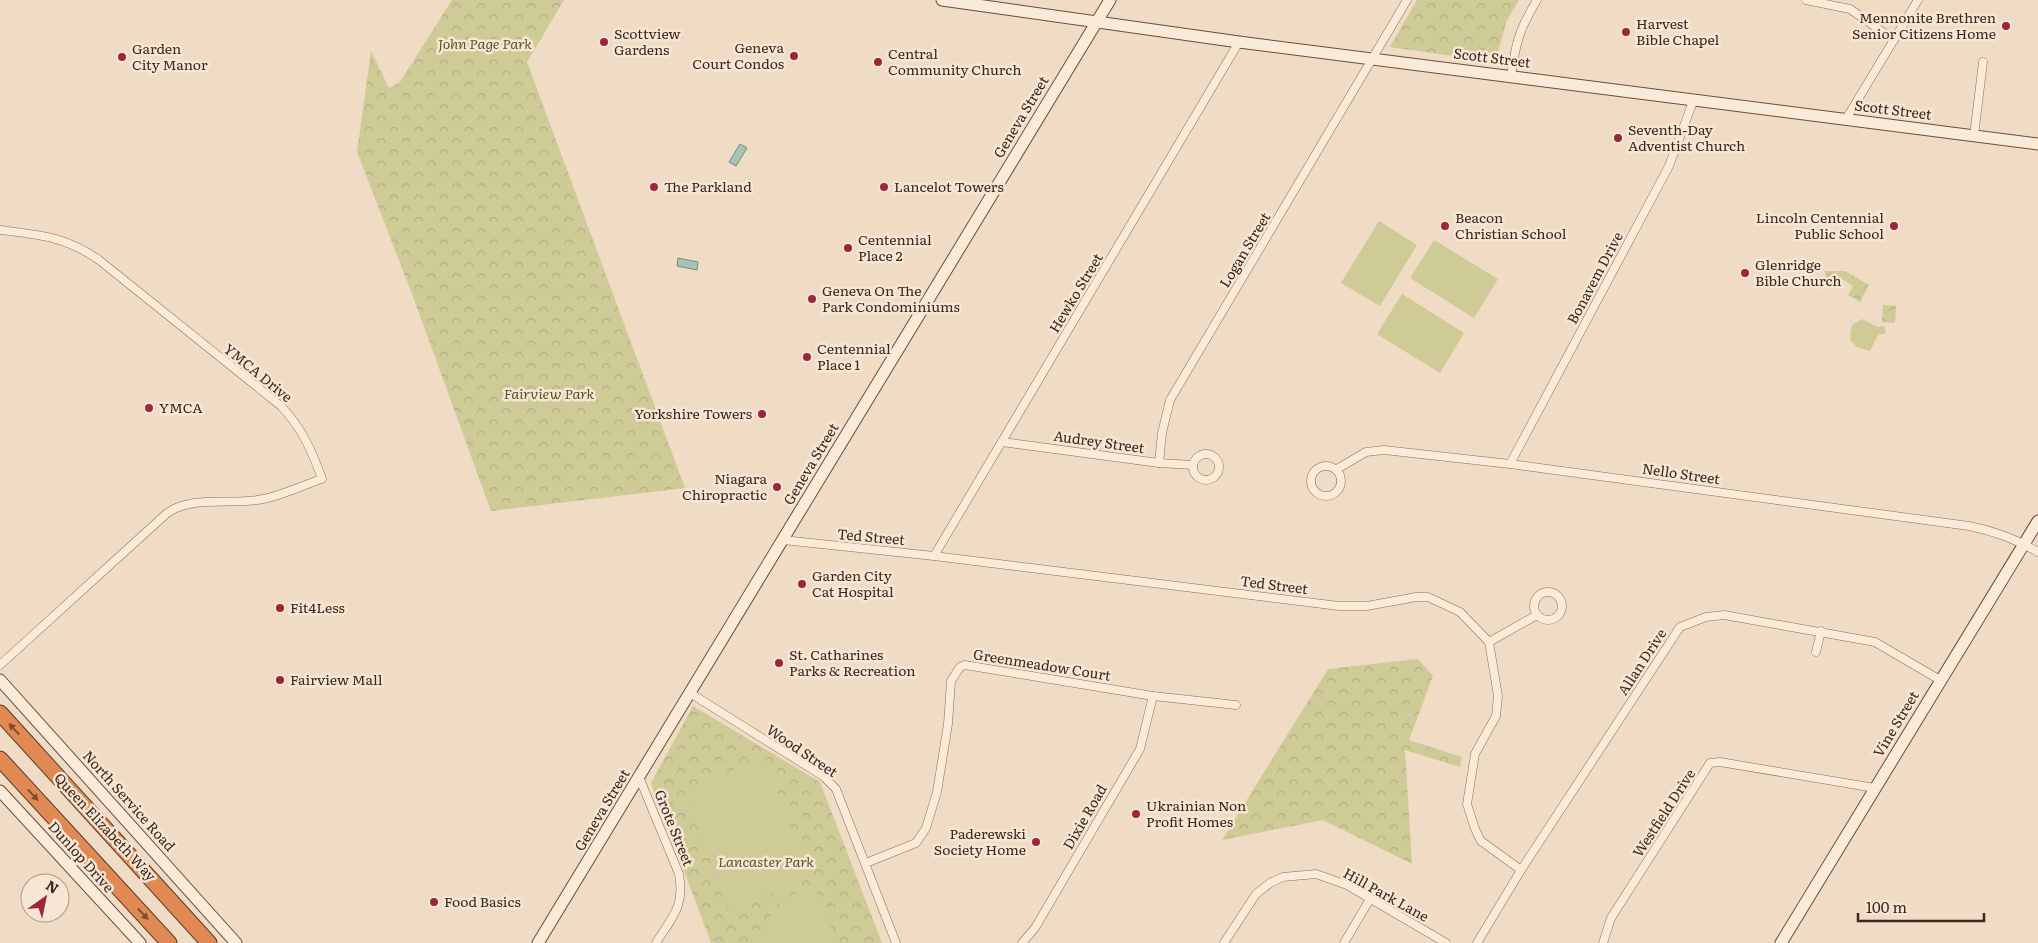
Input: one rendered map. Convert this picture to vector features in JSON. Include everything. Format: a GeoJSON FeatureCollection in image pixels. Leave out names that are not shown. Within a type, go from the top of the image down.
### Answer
{"type":"FeatureCollection","features":[{"type":"Feature","properties":{"kind":"highway","name":"Queen Elizabeth Way"},"geometry":{"type":"LineString","coordinates":[[0,713],[209,943]]}},
{"type":"Feature","properties":{"kind":"highway"},"geometry":{"type":"LineString","coordinates":[[0,759],[169,943]]}},
{"type":"Feature","properties":{"kind":"main road","name":"Scott Street"},"geometry":{"type":"LineString","coordinates":[[942,0],[1239,42],[2038,144]]}},
{"type":"Feature","properties":{"kind":"main road","name":"Geneva Street"},"geometry":{"type":"LineString","coordinates":[[538,943],[1110,0]]}},
{"type":"Feature","properties":{"kind":"main road","name":"Vine Street"},"geometry":{"type":"LineString","coordinates":[[1781,943],[2038,521]]}},
{"type":"Feature","properties":{"kind":"main road","name":"North Service Road"},"geometry":{"type":"LineString","coordinates":[[0,680],[236,943]]}},
{"type":"Feature","properties":{"kind":"main road","name":"Dunlop Drive"},"geometry":{"type":"LineString","coordinates":[[0,791],[140,943]]}},
{"type":"Feature","properties":{"kind":"street","name":"Logan Street"},"geometry":{"type":"LineString","coordinates":[[1159,463],[1162,433],[1170,400],[1407,0]]}},
{"type":"Feature","properties":{"kind":"street"},"geometry":{"type":"LineString","coordinates":[[1511,76],[1515,46],[1522,25],[1537,0]]}},
{"type":"Feature","properties":{"kind":"street"},"geometry":{"type":"LineString","coordinates":[[1806,0],[1850,10],[1894,40]]}},
{"type":"Feature","properties":{"kind":"street"},"geometry":{"type":"LineString","coordinates":[[1846,119],[1918,0]]}},
{"type":"Feature","properties":{"kind":"street","name":"Hewko Street"},"geometry":{"type":"LineString","coordinates":[[934,556],[1239,42]]}},
{"type":"Feature","properties":{"kind":"street"},"geometry":{"type":"LineString","coordinates":[[1974,136],[1983,62]]}},
{"type":"Feature","properties":{"kind":"street","name":"Bonavem Drive"},"geometry":{"type":"LineString","coordinates":[[1510,464],[1669,166],[1694,99]]}},
{"type":"Feature","properties":{"kind":"street","name":"YMCA Drive"},"geometry":{"type":"LineString","coordinates":[[0,230],[60,239],[72,243],[99,260],[281,406],[295,420],[305,436],[322,479],[266,499],[192,503],[180,506],[160,520],[0,665]]}},
{"type":"Feature","properties":{"kind":"street","name":"Audrey Street"},"geometry":{"type":"LineString","coordinates":[[1002,442],[1159,463],[1193,465]]}},
{"type":"Feature","properties":{"kind":"street","name":"Nello Street"},"geometry":{"type":"LineString","coordinates":[[1337,469],[1366,452],[1384,450],[1510,464],[1969,526],[1993,531],[2024,543],[2038,552]]}},
{"type":"Feature","properties":{"kind":"street"},"geometry":{"type":"LineString","coordinates":[[1327,465],[1337,469],[1341,478],[1340,487],[1337,491],[1329,496],[1315,492],[1310,482],[1317,468],[1327,465]]}},
{"type":"Feature","properties":{"kind":"street","name":"Ted Street"},"geometry":{"type":"LineString","coordinates":[[783,540],[934,556],[1339,606],[1367,606],[1416,596],[1428,597],[1460,612],[1489,642]]}},
{"type":"Feature","properties":{"kind":"street"},"geometry":{"type":"LineString","coordinates":[[1521,870],[1482,841],[1474,829],[1467,804],[1475,754],[1496,716],[1498,696],[1489,642],[1537,615]]}},
{"type":"Feature","properties":{"kind":"street","name":"Allan Drive"},"geometry":{"type":"LineString","coordinates":[[1477,943],[1521,870],[1680,627],[1706,617],[1724,615],[1875,642],[1940,680]]}},
{"type":"Feature","properties":{"kind":"street"},"geometry":{"type":"LineString","coordinates":[[1816,652],[1821,631]]}},
{"type":"Feature","properties":{"kind":"street","name":"Greenmeadow Court"},"geometry":{"type":"LineString","coordinates":[[866,862],[916,843],[926,828],[937,792],[948,724],[951,681],[960,667],[965,665],[1153,696],[1236,705]]}},
{"type":"Feature","properties":{"kind":"street","name":"Wood Street"},"geometry":{"type":"LineString","coordinates":[[690,693],[823,776],[836,789],[896,943]]}},
{"type":"Feature","properties":{"kind":"street","name":"Dixie Road"},"geometry":{"type":"LineString","coordinates":[[1022,943],[1035,928],[1140,749],[1153,696]]}},
{"type":"Feature","properties":{"kind":"street","name":"Westfield Drive"},"geometry":{"type":"LineString","coordinates":[[1603,943],[1611,918],[1710,763],[1720,762],[1875,788]]}},
{"type":"Feature","properties":{"kind":"street","name":"Grote Street"},"geometry":{"type":"LineString","coordinates":[[639,777],[679,874],[682,890],[680,905],[656,943]]}},
{"type":"Feature","properties":{"kind":"street","name":"Hill Park Lane"},"geometry":{"type":"LineString","coordinates":[[1224,943],[1256,894],[1270,883],[1283,877],[1316,874],[1347,885],[1446,943]]}},
{"type":"Feature","properties":{"kind":"street"},"geometry":{"type":"LineString","coordinates":[[1344,943],[1370,899]]}},
{"type":"Feature","properties":{"kind":"green space","name":"Fairview Park"},"geometry":{"type":"Polygon","coordinates":[[[452,0],[564,0],[527,62],[685,488],[491,511],[412,294],[357,152],[371,51],[389,88],[400,82],[452,0]]]}},
{"type":"Feature","properties":{"kind":"green space"},"geometry":{"type":"Polygon","coordinates":[[[1417,0],[1519,0],[1507,20],[1495,62],[1390,47],[1417,0]]]}},
{"type":"Feature","properties":{"kind":"green space"},"geometry":{"type":"Polygon","coordinates":[[[1379,221],[1417,245],[1380,306],[1341,283],[1379,221]]]}},
{"type":"Feature","properties":{"kind":"green space"},"geometry":{"type":"Polygon","coordinates":[[[1434,240],[1498,279],[1474,318],[1410,278],[1434,240]]]}},
{"type":"Feature","properties":{"kind":"green space"},"geometry":{"type":"Polygon","coordinates":[[[1825,271],[1845,271],[1869,285],[1860,302],[1848,295],[1853,286],[1844,280],[1826,280],[1825,271]]]}},
{"type":"Feature","properties":{"kind":"green space"},"geometry":{"type":"Polygon","coordinates":[[[1402,294],[1464,333],[1440,373],[1377,334],[1402,294]]]}},
{"type":"Feature","properties":{"kind":"green space"},"geometry":{"type":"Polygon","coordinates":[[[1883,305],[1896,306],[1895,323],[1882,322],[1883,305]]]}},
{"type":"Feature","properties":{"kind":"green space"},"geometry":{"type":"Polygon","coordinates":[[[1862,319],[1878,327],[1884,326],[1886,333],[1878,335],[1870,351],[1857,347],[1851,341],[1852,325],[1862,319]]]}},
{"type":"Feature","properties":{"kind":"green space"},"geometry":{"type":"Polygon","coordinates":[[[1418,659],[1433,676],[1409,740],[1462,757],[1460,767],[1405,750],[1412,864],[1323,820],[1222,840],[1328,669],[1418,659]]]}},
{"type":"Feature","properties":{"kind":"green space","name":"Lancaster Park"},"geometry":{"type":"Polygon","coordinates":[[[693,706],[820,782],[882,943],[711,943],[651,783],[693,706]]]}},
{"type":"Feature","properties":{"kind":"green space"},"geometry":{"type":"Polygon","coordinates":[[[764,758],[810,878],[729,909],[683,789],[764,758]]]}},
{"type":"Feature","properties":{"kind":"green space"},"geometry":{"type":"Polygon","coordinates":[[[814,887],[838,943],[756,943],[764,925],[783,901],[814,887]]]}},
{"type":"Feature","properties":{"kind":"shaded area"},"geometry":{"type":"Polygon","coordinates":[[[740,144],[747,148],[736,166],[729,162],[740,144]]]}},
{"type":"Feature","properties":{"kind":"shaded area"},"geometry":{"type":"Polygon","coordinates":[[[678,258],[698,262],[697,270],[677,266],[678,258]]]}},
{"type":"Feature","properties":{"kind":"place","name":"Mennonite Brethren Senior Citizens Home"},"geometry":{"type":"Point","coordinates":[2006,26]}},
{"type":"Feature","properties":{"kind":"place","name":"Harvest Bible Chapel"},"geometry":{"type":"Point","coordinates":[1626,32]}},
{"type":"Feature","properties":{"kind":"place","name":"Scottview Gardens"},"geometry":{"type":"Point","coordinates":[604,42]}},
{"type":"Feature","properties":{"kind":"place","name":"Geneva Court Condos"},"geometry":{"type":"Point","coordinates":[794,56]}},
{"type":"Feature","properties":{"kind":"place","name":"Garden City Manor"},"geometry":{"type":"Point","coordinates":[122,57]}},
{"type":"Feature","properties":{"kind":"place","name":"Central Community Church"},"geometry":{"type":"Point","coordinates":[878,62]}},
{"type":"Feature","properties":{"kind":"place","name":"Seventh-Day Adventist Church"},"geometry":{"type":"Point","coordinates":[1618,138]}},
{"type":"Feature","properties":{"kind":"place","name":"The Parkland"},"geometry":{"type":"Point","coordinates":[654,187]}},
{"type":"Feature","properties":{"kind":"place","name":"Lancelot Towers"},"geometry":{"type":"Point","coordinates":[884,187]}},
{"type":"Feature","properties":{"kind":"place","name":"Beacon Christian School"},"geometry":{"type":"Point","coordinates":[1445,226]}},
{"type":"Feature","properties":{"kind":"place","name":"Lincoln Centennial Public School"},"geometry":{"type":"Point","coordinates":[1894,226]}},
{"type":"Feature","properties":{"kind":"place","name":"Centennial Place 2"},"geometry":{"type":"Point","coordinates":[848,248]}},
{"type":"Feature","properties":{"kind":"place","name":"Glenridge Bible Church"},"geometry":{"type":"Point","coordinates":[1745,273]}},
{"type":"Feature","properties":{"kind":"place","name":"Geneva On The Park Condominiums"},"geometry":{"type":"Point","coordinates":[812,299]}},
{"type":"Feature","properties":{"kind":"place","name":"Centennial Place 1"},"geometry":{"type":"Point","coordinates":[807,357]}},
{"type":"Feature","properties":{"kind":"place","name":"YMCA"},"geometry":{"type":"Point","coordinates":[149,408]}},
{"type":"Feature","properties":{"kind":"place","name":"Yorkshire Towers"},"geometry":{"type":"Point","coordinates":[762,414]}},
{"type":"Feature","properties":{"kind":"place","name":"Niagara Chiropractic"},"geometry":{"type":"Point","coordinates":[777,487]}},
{"type":"Feature","properties":{"kind":"place","name":"Garden City Cat Hospital"},"geometry":{"type":"Point","coordinates":[802,584]}},
{"type":"Feature","properties":{"kind":"place","name":"Fit4Less"},"geometry":{"type":"Point","coordinates":[280,608]}},
{"type":"Feature","properties":{"kind":"place","name":"St. Catharines Parks & Recreation"},"geometry":{"type":"Point","coordinates":[779,663]}},
{"type":"Feature","properties":{"kind":"place","name":"Fairview Mall"},"geometry":{"type":"Point","coordinates":[280,680]}},
{"type":"Feature","properties":{"kind":"place","name":"Ukrainian Non Profit Homes"},"geometry":{"type":"Point","coordinates":[1136,814]}},
{"type":"Feature","properties":{"kind":"place","name":"Paderewski Society Home"},"geometry":{"type":"Point","coordinates":[1036,842]}},
{"type":"Feature","properties":{"kind":"place","name":"Food Basics"},"geometry":{"type":"Point","coordinates":[434,902]}},
{"type":"Feature","properties":{"kind":"park label","name":"John Page Park"},"geometry":{"type":"Point","coordinates":[485,44]}}]}
